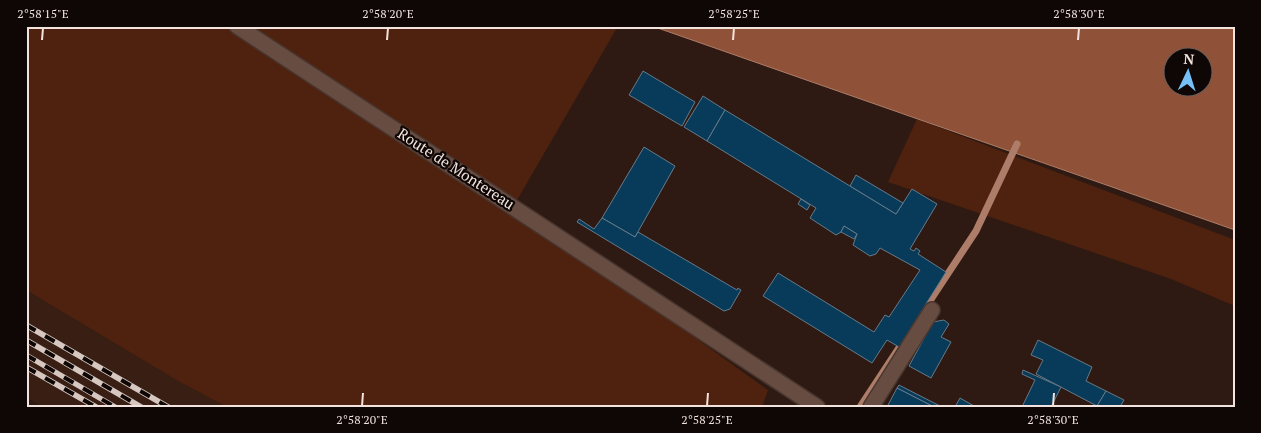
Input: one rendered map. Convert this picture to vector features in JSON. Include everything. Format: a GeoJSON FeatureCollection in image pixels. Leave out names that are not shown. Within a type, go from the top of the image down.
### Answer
{"type":"FeatureCollection","features":[{"type":"Feature","properties":{"kind":"street","name":"Route de Montereau"},"geometry":{"type":"LineString","coordinates":[[238,26],[817,407]]}},
{"type":"Feature","properties":{"kind":"street"},"geometry":{"type":"LineString","coordinates":[[871,407],[932,310]]}},
{"type":"Feature","properties":{"kind":"shaded area"},"geometry":{"type":"Polygon","coordinates":[[[26,26],[618,26],[513,207],[768,390],[762,407],[227,407],[178,381],[26,290],[26,26]]]}},
{"type":"Feature","properties":{"kind":"shaded area"},"geometry":{"type":"Polygon","coordinates":[[[652,26],[1235,26],[1235,230],[652,26]]]}},
{"type":"Feature","properties":{"kind":"shaded area"},"geometry":{"type":"Polygon","coordinates":[[[917,119],[1235,240],[1235,306],[1171,279],[888,182],[917,119]]]}},
{"type":"Feature","properties":{"kind":"shaded area"},"geometry":{"type":"Polygon","coordinates":[[[26,290],[178,381],[227,407],[43,407],[39,405],[26,397],[26,290]]]}},
{"type":"Feature","properties":{"kind":"building"},"geometry":{"type":"Polygon","coordinates":[[[643,71],[695,102],[682,126],[629,95],[643,71]]]}},
{"type":"Feature","properties":{"kind":"building"},"geometry":{"type":"Polygon","coordinates":[[[703,96],[725,110],[707,141],[684,127],[703,96]]]}},
{"type":"Feature","properties":{"kind":"building"},"geometry":{"type":"Polygon","coordinates":[[[725,110],[896,214],[912,189],[937,204],[910,249],[914,251],[916,248],[920,251],[918,254],[946,272],[899,347],[887,340],[872,363],[763,296],[778,273],[874,332],[885,315],[889,317],[920,270],[880,248],[876,254],[870,256],[853,245],[857,234],[844,226],[841,232],[836,235],[810,218],[816,208],[707,141],[725,110]]]}},
{"type":"Feature","properties":{"kind":"building"},"geometry":{"type":"Polygon","coordinates":[[[644,147],[675,166],[635,237],[602,218],[644,147]]]}},
{"type":"Feature","properties":{"kind":"building"},"geometry":{"type":"Polygon","coordinates":[[[856,175],[903,203],[896,214],[850,186],[856,175]]]}},
{"type":"Feature","properties":{"kind":"building"},"geometry":{"type":"Polygon","coordinates":[[[801,199],[810,205],[807,210],[798,204],[801,199]]]}},
{"type":"Feature","properties":{"kind":"building"},"geometry":{"type":"Polygon","coordinates":[[[602,218],[635,237],[638,232],[737,290],[738,288],[741,290],[730,309],[724,311],[577,222],[579,219],[594,229],[602,218]]]}},
{"type":"Feature","properties":{"kind":"building"},"geometry":{"type":"Polygon","coordinates":[[[844,226],[857,234],[854,239],[841,232],[844,226]]]}},
{"type":"Feature","properties":{"kind":"building"},"geometry":{"type":"Polygon","coordinates":[[[944,320],[949,324],[941,337],[951,342],[931,378],[909,366],[933,322],[944,320]]]}},
{"type":"Feature","properties":{"kind":"building"},"geometry":{"type":"Polygon","coordinates":[[[1038,340],[1092,367],[1086,381],[1106,391],[1097,406],[1036,374],[1043,360],[1031,355],[1038,340]]]}},
{"type":"Feature","properties":{"kind":"building"},"geometry":{"type":"Polygon","coordinates":[[[1023,370],[1061,387],[1051,407],[1022,407],[1035,380],[1022,374],[1023,370]]]}},
{"type":"Feature","properties":{"kind":"building"},"geometry":{"type":"Polygon","coordinates":[[[899,385],[940,406],[934,407],[897,388],[899,385]]]}},
{"type":"Feature","properties":{"kind":"building"},"geometry":{"type":"Polygon","coordinates":[[[897,388],[934,407],[887,407],[897,388]]]}},
{"type":"Feature","properties":{"kind":"building"},"geometry":{"type":"Polygon","coordinates":[[[1106,391],[1124,400],[1120,407],[1097,406],[1106,391]]]}},
{"type":"Feature","properties":{"kind":"building"},"geometry":{"type":"Polygon","coordinates":[[[960,398],[974,406],[974,407],[955,407],[960,398]]]}},
{"type":"Feature","properties":{"kind":"waterway"},"geometry":{"type":"LineString","coordinates":[[860,407],[976,231],[1017,144]]}},
{"type":"Feature","properties":{"kind":"railway"},"geometry":{"type":"LineString","coordinates":[[26,325],[168,407]]}},
{"type":"Feature","properties":{"kind":"railway"},"geometry":{"type":"LineString","coordinates":[[26,340],[141,407]]}},
{"type":"Feature","properties":{"kind":"railway"},"geometry":{"type":"LineString","coordinates":[[26,355],[115,407]]}},
{"type":"Feature","properties":{"kind":"railway"},"geometry":{"type":"LineString","coordinates":[[26,367],[96,407]]}}]}
